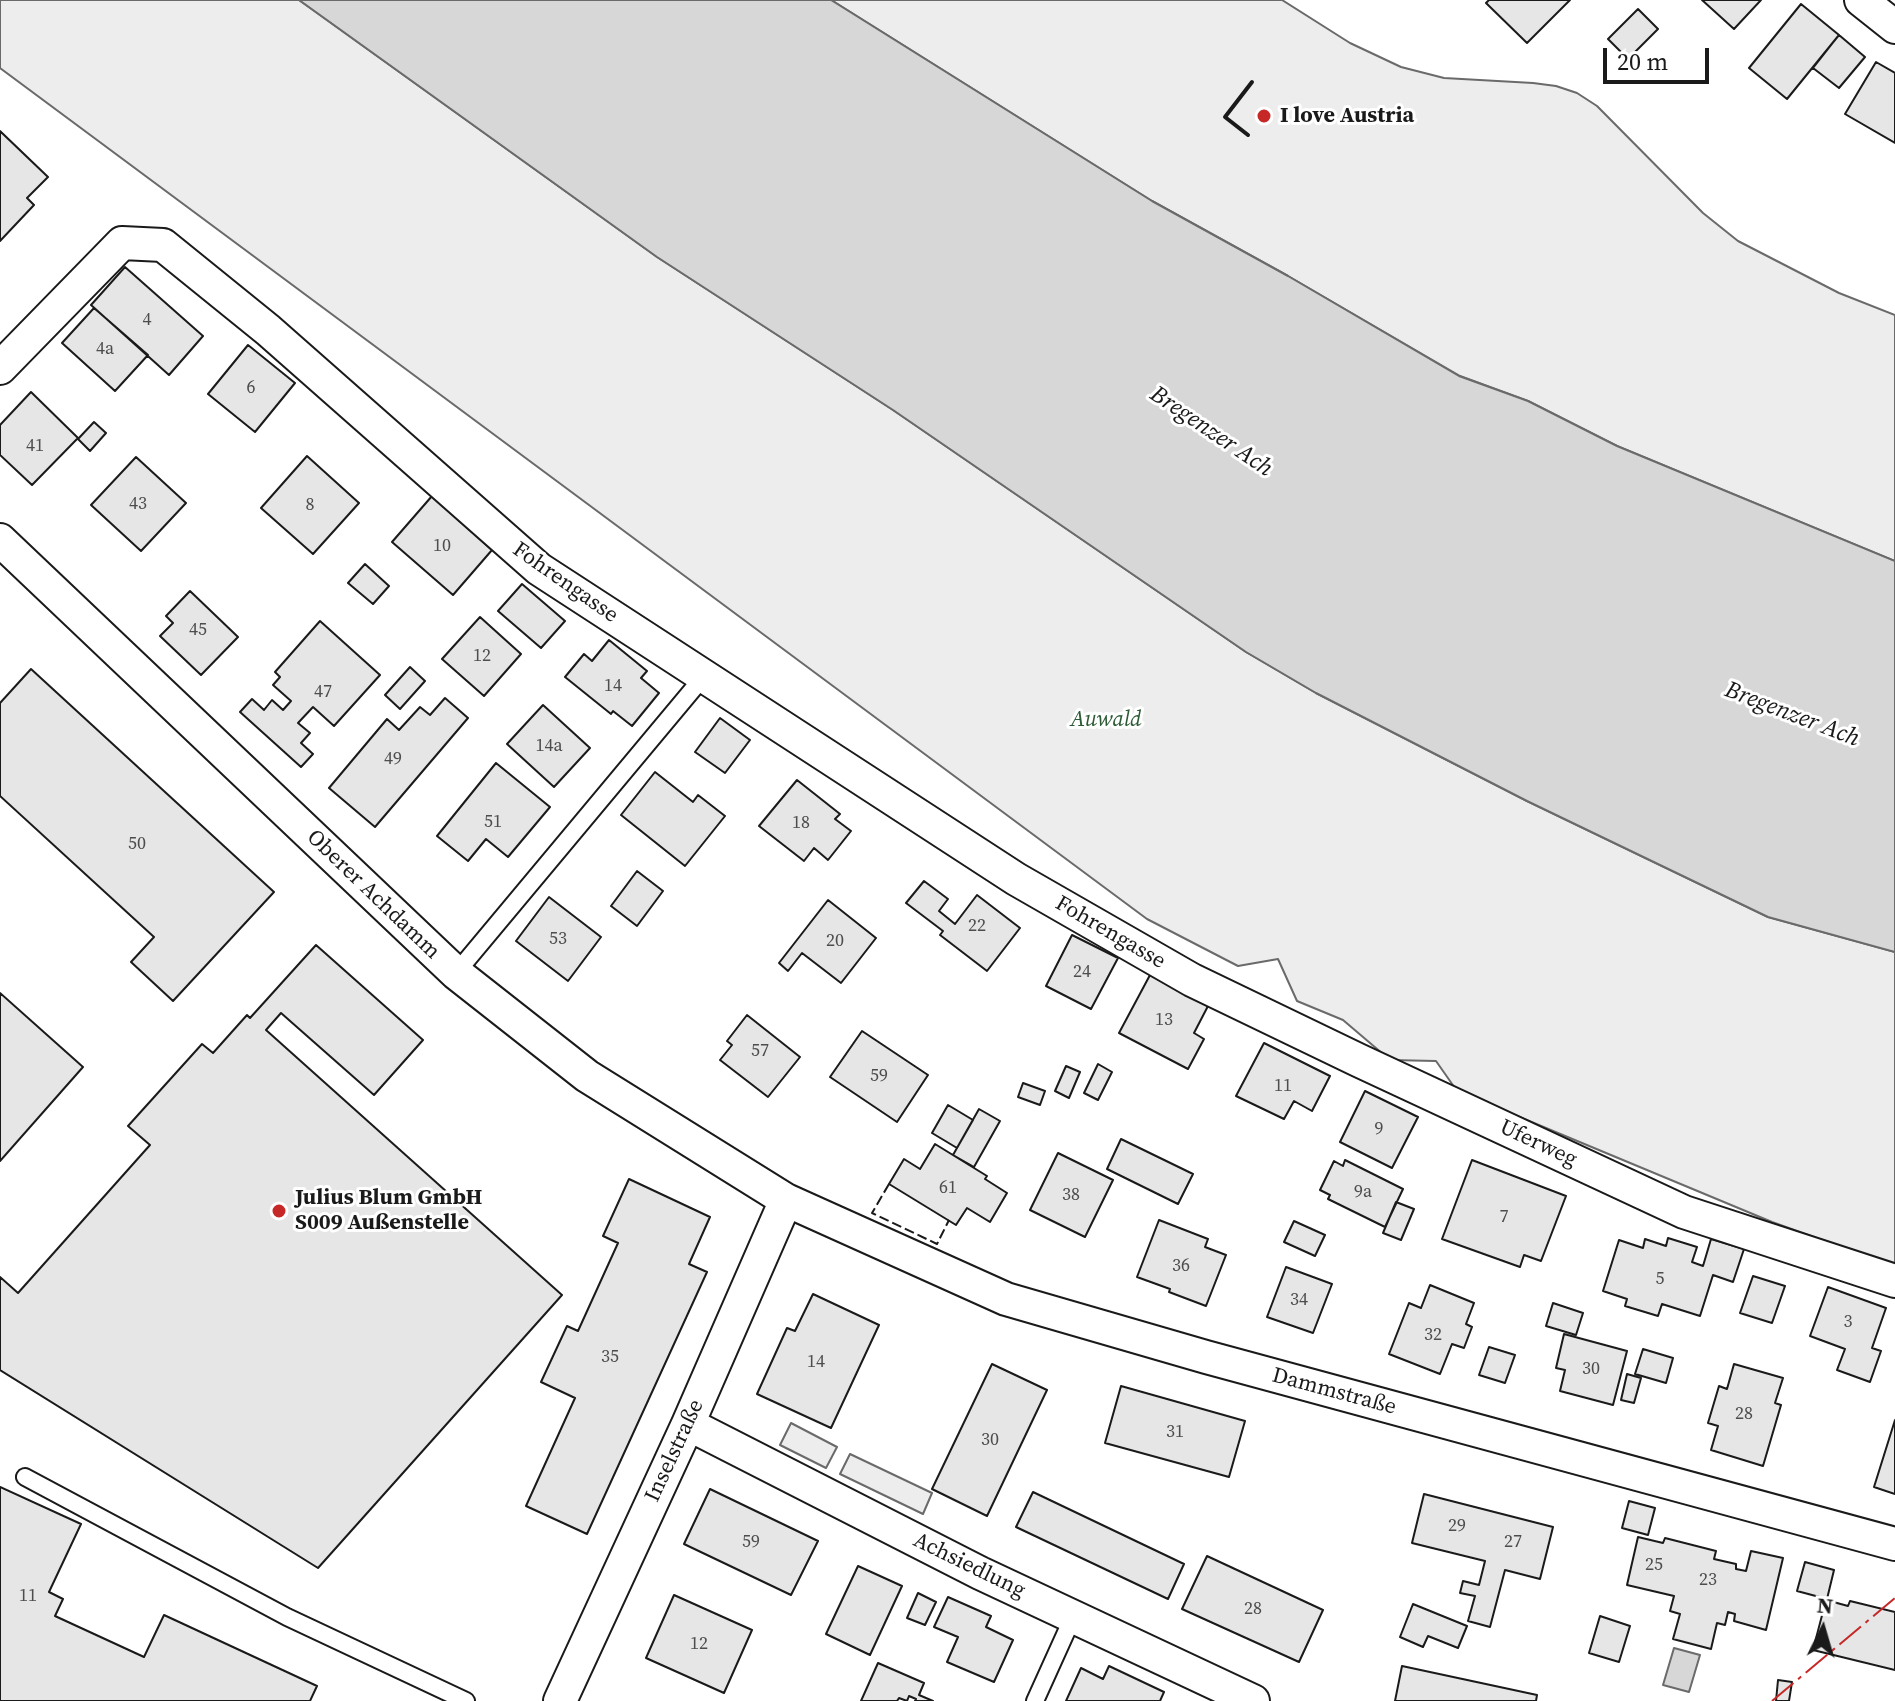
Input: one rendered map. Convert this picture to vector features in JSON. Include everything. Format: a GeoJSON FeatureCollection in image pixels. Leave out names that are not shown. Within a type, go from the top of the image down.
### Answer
{"type":"FeatureCollection","features":[{"type":"Feature","properties":{"kind":"street"},"geometry":{"type":"LineString","coordinates":[[1861,0],[1895,27]]}},
{"type":"Feature","properties":{"kind":"street","name":"Fohrengasse"},"geometry":{"type":"LineString","coordinates":[[0,368],[122,243],[163,245],[268,330],[539,569],[1016,879],[1192,980]]}},
{"type":"Feature","properties":{"kind":"street","name":"Oberer Achdamm"},"geometry":{"type":"LineString","coordinates":[[0,540],[456,973],[587,1076],[786,1200]]}},
{"type":"Feature","properties":{"kind":"street","name":"Uferweg"},"geometry":{"type":"LineString","coordinates":[[1192,980],[1684,1212],[1895,1281]]}},
{"type":"Feature","properties":{"kind":"street","name":"Inselstraße"},"geometry":{"type":"LineString","coordinates":[[560,1701],[688,1424],[786,1200]]}},
{"type":"Feature","properties":{"kind":"street","name":"Dammstraße"},"geometry":{"type":"LineString","coordinates":[[786,1200],[1006,1299],[1206,1357],[1895,1544]]}},
{"type":"Feature","properties":{"kind":"street","name":"Achsiedlung"},"geometry":{"type":"LineString","coordinates":[[688,1424],[980,1573],[1253,1701]]}},
{"type":"Feature","properties":{"kind":"lane"},"geometry":{"type":"LineString","coordinates":[[456,973],[704,676]]}},
{"type":"Feature","properties":{"kind":"lane"},"geometry":{"type":"LineString","coordinates":[[25,1477],[287,1617],[466,1701]]}},
{"type":"Feature","properties":{"kind":"lane"},"geometry":{"type":"LineString","coordinates":[[1035,1701],[1073,1617]]}},
{"type":"Feature","properties":{"kind":"shaded area","name":"Auwald"},"geometry":{"type":"Polygon","coordinates":[[[0,0],[299,0],[657,257],[893,410],[1246,652],[1316,693],[1527,801],[1768,917],[1895,952],[1895,1266],[1772,1222],[1457,1091],[1436,1061],[1390,1060],[1343,1020],[1297,1001],[1278,959],[1238,966],[1147,919],[0,68],[0,0]]]}},
{"type":"Feature","properties":{"kind":"shaded area"},"geometry":{"type":"Polygon","coordinates":[[[831,0],[1282,0],[1350,43],[1401,67],[1444,78],[1533,83],[1577,93],[1597,106],[1703,213],[1738,241],[1839,293],[1895,315],[1895,561],[1617,446],[1528,401],[1460,376],[1152,201],[831,0]]]}},
{"type":"Feature","properties":{"kind":"shaded area"},"geometry":{"type":"Polygon","coordinates":[[[791,1423],[837,1447],[826,1468],[780,1445],[791,1423]]]}},
{"type":"Feature","properties":{"kind":"shaded area"},"geometry":{"type":"Polygon","coordinates":[[[850,1454],[932,1493],[923,1514],[840,1474],[850,1454]]]}},
{"type":"Feature","properties":{"kind":"water","name":"Bregenzer Ach"},"geometry":{"type":"Polygon","coordinates":[[[299,0],[831,0],[1152,201],[1459,376],[1528,401],[1617,446],[1895,561],[1895,952],[1768,917],[1527,801],[1316,693],[1246,652],[893,410],[657,257],[299,0]]]}},
{"type":"Feature","properties":{"kind":"water"},"geometry":{"type":"Polygon","coordinates":[[[1674,1648],[1700,1655],[1689,1692],[1663,1685],[1674,1648]]]}},
{"type":"Feature","properties":{"kind":"building"},"geometry":{"type":"Polygon","coordinates":[[[1489,0],[1570,0],[1527,43],[1486,3],[1489,0]]]}},
{"type":"Feature","properties":{"kind":"building"},"geometry":{"type":"Polygon","coordinates":[[[1702,0],[1761,0],[1734,29],[1702,0]]]}},
{"type":"Feature","properties":{"kind":"building"},"geometry":{"type":"Polygon","coordinates":[[[1801,4],[1839,35],[1787,99],[1749,68],[1801,4]]]}},
{"type":"Feature","properties":{"kind":"building"},"geometry":{"type":"Polygon","coordinates":[[[1638,9],[1658,29],[1628,59],[1608,39],[1638,9]]]}},
{"type":"Feature","properties":{"kind":"building"},"geometry":{"type":"Polygon","coordinates":[[[1839,35],[1865,57],[1839,88],[1813,68],[1839,35]]]}},
{"type":"Feature","properties":{"kind":"building"},"geometry":{"type":"Polygon","coordinates":[[[1876,62],[1895,73],[1895,143],[1845,114],[1876,62]]]}},
{"type":"Feature","properties":{"kind":"building"},"geometry":{"type":"Polygon","coordinates":[[[0,131],[48,177],[27,198],[34,205],[0,241],[0,131]]]}},
{"type":"Feature","properties":{"kind":"building"},"geometry":{"type":"Polygon","coordinates":[[[125,267],[203,336],[169,375],[91,305],[125,267]]]}},
{"type":"Feature","properties":{"kind":"building"},"geometry":{"type":"Polygon","coordinates":[[[94,308],[148,355],[115,391],[62,343],[94,308]]]}},
{"type":"Feature","properties":{"kind":"building"},"geometry":{"type":"Polygon","coordinates":[[[248,345],[295,383],[255,432],[208,394],[248,345]]]}},
{"type":"Feature","properties":{"kind":"building"},"geometry":{"type":"Polygon","coordinates":[[[31,392],[78,438],[32,485],[0,455],[0,425],[31,392]]]}},
{"type":"Feature","properties":{"kind":"building"},"geometry":{"type":"Polygon","coordinates":[[[94,422],[106,433],[90,451],[78,439],[94,422]]]}},
{"type":"Feature","properties":{"kind":"building"},"geometry":{"type":"Polygon","coordinates":[[[307,456],[359,503],[313,554],[261,508],[307,456]]]}},
{"type":"Feature","properties":{"kind":"building"},"geometry":{"type":"Polygon","coordinates":[[[136,457],[186,503],[141,551],[91,505],[136,457]]]}},
{"type":"Feature","properties":{"kind":"building"},"geometry":{"type":"Polygon","coordinates":[[[432,496],[492,550],[453,595],[392,542],[432,496]]]}},
{"type":"Feature","properties":{"kind":"building"},"geometry":{"type":"Polygon","coordinates":[[[365,564],[389,586],[373,604],[348,583],[365,564]]]}},
{"type":"Feature","properties":{"kind":"building"},"geometry":{"type":"Polygon","coordinates":[[[522,584],[565,621],[541,648],[498,611],[522,584]]]}},
{"type":"Feature","properties":{"kind":"building"},"geometry":{"type":"Polygon","coordinates":[[[190,591],[238,637],[201,675],[160,636],[173,623],[166,616],[190,591]]]}},
{"type":"Feature","properties":{"kind":"building"},"geometry":{"type":"Polygon","coordinates":[[[480,617],[521,654],[484,696],[442,659],[480,617]]]}},
{"type":"Feature","properties":{"kind":"building"},"geometry":{"type":"Polygon","coordinates":[[[320,621],[380,675],[334,726],[313,707],[298,723],[310,733],[301,743],[313,754],[301,767],[240,712],[252,699],[264,710],[272,700],[283,710],[291,701],[273,685],[280,677],[275,672],[320,621]]]}},
{"type":"Feature","properties":{"kind":"building"},"geometry":{"type":"Polygon","coordinates":[[[609,640],[647,671],[641,678],[659,693],[632,726],[613,711],[611,714],[565,677],[584,654],[592,661],[609,640]]]}},
{"type":"Feature","properties":{"kind":"building"},"geometry":{"type":"Polygon","coordinates":[[[410,667],[425,681],[400,709],[385,695],[410,667]]]}},
{"type":"Feature","properties":{"kind":"building"},"geometry":{"type":"Polygon","coordinates":[[[31,669],[274,892],[173,1001],[131,962],[154,937],[0,796],[0,703],[31,669]]]}},
{"type":"Feature","properties":{"kind":"building"},"geometry":{"type":"Polygon","coordinates":[[[445,698],[468,718],[375,827],[329,788],[387,719],[399,730],[420,707],[430,715],[445,698]]]}},
{"type":"Feature","properties":{"kind":"building"},"geometry":{"type":"Polygon","coordinates":[[[543,705],[590,748],[554,787],[507,744],[543,705]]]}},
{"type":"Feature","properties":{"kind":"building"},"geometry":{"type":"Polygon","coordinates":[[[720,718],[750,740],[725,773],[695,752],[720,718]]]}},
{"type":"Feature","properties":{"kind":"building"},"geometry":{"type":"Polygon","coordinates":[[[496,763],[550,807],[508,857],[486,839],[468,861],[437,836],[496,763]]]}},
{"type":"Feature","properties":{"kind":"building"},"geometry":{"type":"Polygon","coordinates":[[[655,772],[693,802],[698,795],[725,816],[685,866],[621,815],[655,772]]]}},
{"type":"Feature","properties":{"kind":"building"},"geometry":{"type":"Polygon","coordinates":[[[797,780],[840,814],[835,819],[851,831],[828,860],[814,848],[804,861],[759,826],[797,780]]]}},
{"type":"Feature","properties":{"kind":"building"},"geometry":{"type":"Polygon","coordinates":[[[637,871],[663,891],[637,926],[611,906],[637,871]]]}},
{"type":"Feature","properties":{"kind":"building"},"geometry":{"type":"Polygon","coordinates":[[[924,881],[948,899],[939,911],[955,924],[977,895],[1020,928],[987,971],[940,935],[943,931],[906,903],[924,881]]]}},
{"type":"Feature","properties":{"kind":"building"},"geometry":{"type":"Polygon","coordinates":[[[549,897],[601,937],[568,981],[516,941],[549,897]]]}},
{"type":"Feature","properties":{"kind":"building"},"geometry":{"type":"Polygon","coordinates":[[[828,900],[876,938],[841,983],[802,953],[788,971],[779,963],[828,900]]]}},
{"type":"Feature","properties":{"kind":"building"},"geometry":{"type":"Polygon","coordinates":[[[1072,935],[1118,958],[1091,1009],[1046,986],[1072,935]]]}},
{"type":"Feature","properties":{"kind":"building","name":"Julius Blum GmbH S009 Außenstelle"},"geometry":{"type":"Polygon","coordinates":[[[316,945],[423,1040],[374,1095],[281,1013],[266,1030],[562,1295],[318,1568],[0,1370],[0,1277],[18,1293],[150,1145],[128,1126],[202,1044],[213,1053],[247,1015],[250,1018],[316,945]]]}},
{"type":"Feature","properties":{"kind":"building"},"geometry":{"type":"Polygon","coordinates":[[[1150,975],[1208,1006],[1194,1033],[1204,1039],[1188,1069],[1119,1033],[1150,975]]]}},
{"type":"Feature","properties":{"kind":"building"},"geometry":{"type":"Polygon","coordinates":[[[0,993],[83,1067],[0,1161],[0,993]]]}},
{"type":"Feature","properties":{"kind":"building"},"geometry":{"type":"Polygon","coordinates":[[[747,1015],[800,1057],[768,1097],[720,1060],[732,1045],[727,1041],[747,1015]]]}},
{"type":"Feature","properties":{"kind":"building"},"geometry":{"type":"Polygon","coordinates":[[[862,1031],[928,1075],[897,1122],[830,1077],[862,1031]]]}},
{"type":"Feature","properties":{"kind":"building"},"geometry":{"type":"Polygon","coordinates":[[[1264,1043],[1330,1076],[1312,1111],[1294,1101],[1284,1119],[1236,1096],[1264,1043]]]}},
{"type":"Feature","properties":{"kind":"building"},"geometry":{"type":"Polygon","coordinates":[[[1098,1064],[1112,1072],[1098,1100],[1084,1093],[1098,1064]]]}},
{"type":"Feature","properties":{"kind":"building"},"geometry":{"type":"Polygon","coordinates":[[[1066,1066],[1080,1072],[1069,1098],[1055,1091],[1066,1066]]]}},
{"type":"Feature","properties":{"kind":"building"},"geometry":{"type":"Polygon","coordinates":[[[1023,1083],[1045,1091],[1040,1105],[1018,1097],[1023,1083]]]}},
{"type":"Feature","properties":{"kind":"building"},"geometry":{"type":"Polygon","coordinates":[[[1365,1091],[1418,1117],[1392,1168],[1340,1142],[1365,1091]]]}},
{"type":"Feature","properties":{"kind":"building"},"geometry":{"type":"Polygon","coordinates":[[[948,1105],[973,1120],[957,1148],[932,1133],[948,1105]]]}},
{"type":"Feature","properties":{"kind":"building"},"geometry":{"type":"Polygon","coordinates":[[[979,1109],[1000,1121],[974,1167],[953,1155],[979,1109]]]}},
{"type":"Feature","properties":{"kind":"building"},"geometry":{"type":"Polygon","coordinates":[[[1121,1139],[1193,1174],[1178,1204],[1107,1169],[1121,1139]]]}},
{"type":"Feature","properties":{"kind":"building"},"geometry":{"type":"Polygon","coordinates":[[[935,1144],[987,1176],[985,1179],[1007,1193],[990,1222],[967,1208],[956,1225],[889,1184],[904,1159],[920,1169],[935,1144]]]}},
{"type":"Feature","properties":{"kind":"building"},"geometry":{"type":"Polygon","coordinates":[[[1058,1153],[1113,1180],[1085,1237],[1030,1210],[1058,1153]]]}},
{"type":"Feature","properties":{"kind":"building"},"geometry":{"type":"Polygon","coordinates":[[[1345,1160],[1403,1189],[1385,1227],[1328,1199],[1330,1195],[1320,1190],[1334,1161],[1343,1166],[1345,1160]]]}},
{"type":"Feature","properties":{"kind":"building"},"geometry":{"type":"Polygon","coordinates":[[[1472,1160],[1566,1196],[1541,1261],[1524,1255],[1520,1267],[1442,1239],[1472,1160]]]}},
{"type":"Feature","properties":{"kind":"building"},"geometry":{"type":"Polygon","coordinates":[[[629,1179],[710,1217],[689,1264],[707,1272],[587,1534],[526,1506],[575,1398],[541,1382],[567,1326],[578,1331],[618,1243],[603,1236],[629,1179]]]}},
{"type":"Feature","properties":{"kind":"building"},"geometry":{"type":"Polygon","coordinates":[[[1396,1202],[1414,1209],[1401,1240],[1383,1233],[1396,1202]]]}},
{"type":"Feature","properties":{"kind":"building"},"geometry":{"type":"Polygon","coordinates":[[[1159,1220],[1208,1239],[1205,1247],[1226,1255],[1206,1306],[1137,1277],[1159,1220]]]}},
{"type":"Feature","properties":{"kind":"building"},"geometry":{"type":"Polygon","coordinates":[[[1294,1221],[1325,1235],[1315,1256],[1284,1242],[1294,1221]]]}},
{"type":"Feature","properties":{"kind":"building"},"geometry":{"type":"Polygon","coordinates":[[[1668,1238],[1697,1247],[1692,1262],[1703,1266],[1711,1239],[1744,1249],[1733,1282],[1713,1275],[1700,1316],[1662,1304],[1658,1316],[1625,1306],[1627,1299],[1603,1291],[1619,1240],[1643,1248],[1645,1239],[1666,1246],[1668,1238]]]}},
{"type":"Feature","properties":{"kind":"building"},"geometry":{"type":"Polygon","coordinates":[[[1286,1267],[1332,1284],[1313,1333],[1267,1317],[1286,1267]]]}},
{"type":"Feature","properties":{"kind":"building"},"geometry":{"type":"Polygon","coordinates":[[[1753,1276],[1785,1286],[1772,1323],[1740,1313],[1753,1276]]]}},
{"type":"Feature","properties":{"kind":"building"},"geometry":{"type":"Polygon","coordinates":[[[1430,1285],[1474,1303],[1466,1324],[1472,1327],[1464,1348],[1452,1344],[1440,1374],[1389,1354],[1409,1303],[1421,1308],[1430,1285]]]}},
{"type":"Feature","properties":{"kind":"building"},"geometry":{"type":"Polygon","coordinates":[[[1828,1287],[1886,1308],[1872,1348],[1881,1351],[1870,1382],[1837,1370],[1845,1349],[1810,1336],[1828,1287]]]}},
{"type":"Feature","properties":{"kind":"building"},"geometry":{"type":"Polygon","coordinates":[[[813,1294],[879,1325],[831,1428],[757,1394],[787,1328],[795,1331],[813,1294]]]}},
{"type":"Feature","properties":{"kind":"building"},"geometry":{"type":"Polygon","coordinates":[[[1553,1303],[1583,1313],[1576,1335],[1546,1326],[1553,1303]]]}},
{"type":"Feature","properties":{"kind":"building"},"geometry":{"type":"Polygon","coordinates":[[[1564,1334],[1627,1351],[1613,1405],[1560,1391],[1565,1370],[1556,1368],[1564,1334]]]}},
{"type":"Feature","properties":{"kind":"building"},"geometry":{"type":"Polygon","coordinates":[[[1489,1347],[1515,1355],[1505,1383],[1479,1375],[1489,1347]]]}},
{"type":"Feature","properties":{"kind":"building"},"geometry":{"type":"Polygon","coordinates":[[[1643,1349],[1673,1358],[1666,1383],[1635,1374],[1643,1349]]]}},
{"type":"Feature","properties":{"kind":"building"},"geometry":{"type":"Polygon","coordinates":[[[992,1364],[1047,1390],[987,1516],[932,1489],[992,1364]]]}},
{"type":"Feature","properties":{"kind":"building"},"geometry":{"type":"Polygon","coordinates":[[[1734,1364],[1783,1378],[1775,1403],[1781,1405],[1763,1466],[1711,1450],[1718,1426],[1708,1423],[1719,1386],[1727,1389],[1734,1364]]]}},
{"type":"Feature","properties":{"kind":"building"},"geometry":{"type":"Polygon","coordinates":[[[1627,1374],[1641,1378],[1634,1403],[1621,1400],[1627,1374]]]}},
{"type":"Feature","properties":{"kind":"building"},"geometry":{"type":"Polygon","coordinates":[[[1121,1386],[1245,1421],[1229,1477],[1105,1443],[1121,1386]]]}},
{"type":"Feature","properties":{"kind":"building"},"geometry":{"type":"Polygon","coordinates":[[[1895,1420],[1895,1494],[1874,1487],[1895,1420]]]}},
{"type":"Feature","properties":{"kind":"building"},"geometry":{"type":"Polygon","coordinates":[[[0,1487],[81,1524],[49,1592],[63,1599],[55,1616],[144,1657],[164,1615],[317,1686],[310,1701],[0,1701],[0,1487]]]}},
{"type":"Feature","properties":{"kind":"building"},"geometry":{"type":"Polygon","coordinates":[[[710,1489],[818,1541],[791,1595],[684,1544],[710,1489]]]}},
{"type":"Feature","properties":{"kind":"building"},"geometry":{"type":"Polygon","coordinates":[[[1033,1492],[1184,1564],[1168,1599],[1016,1527],[1033,1492]]]}},
{"type":"Feature","properties":{"kind":"building"},"geometry":{"type":"Polygon","coordinates":[[[1424,1494],[1553,1527],[1540,1579],[1505,1570],[1490,1627],[1468,1621],[1475,1596],[1460,1593],[1463,1581],[1479,1585],[1485,1561],[1412,1543],[1424,1494]]]}},
{"type":"Feature","properties":{"kind":"building"},"geometry":{"type":"Polygon","coordinates":[[[1629,1501],[1655,1508],[1648,1535],[1622,1528],[1629,1501]]]}},
{"type":"Feature","properties":{"kind":"building"},"geometry":{"type":"Polygon","coordinates":[[[1638,1537],[1663,1543],[1665,1538],[1716,1551],[1714,1559],[1736,1564],[1736,1569],[1746,1571],[1751,1551],[1783,1558],[1766,1630],[1734,1621],[1735,1614],[1728,1612],[1725,1625],[1717,1623],[1711,1649],[1673,1639],[1680,1614],[1670,1611],[1674,1596],[1627,1585],[1638,1537]]]}},
{"type":"Feature","properties":{"kind":"building"},"geometry":{"type":"Polygon","coordinates":[[[1207,1556],[1323,1610],[1299,1662],[1182,1609],[1207,1556]]]}},
{"type":"Feature","properties":{"kind":"building"},"geometry":{"type":"Polygon","coordinates":[[[1805,1562],[1834,1570],[1827,1599],[1797,1591],[1805,1562]]]}},
{"type":"Feature","properties":{"kind":"building"},"geometry":{"type":"Polygon","coordinates":[[[858,1566],[902,1586],[870,1655],[826,1634],[858,1566]]]}},
{"type":"Feature","properties":{"kind":"building"},"geometry":{"type":"Polygon","coordinates":[[[918,1593],[936,1602],[925,1625],[907,1618],[918,1593]]]}},
{"type":"Feature","properties":{"kind":"building"},"geometry":{"type":"Polygon","coordinates":[[[674,1595],[752,1630],[724,1693],[646,1658],[674,1595]]]}},
{"type":"Feature","properties":{"kind":"building"},"geometry":{"type":"Polygon","coordinates":[[[948,1597],[991,1616],[986,1627],[1013,1640],[994,1682],[947,1662],[958,1637],[934,1627],[948,1597]]]}},
{"type":"Feature","properties":{"kind":"building"},"geometry":{"type":"Polygon","coordinates":[[[1826,1600],[1848,1606],[1850,1601],[1895,1612],[1895,1670],[1813,1650],[1826,1600]]]}},
{"type":"Feature","properties":{"kind":"building"},"geometry":{"type":"Polygon","coordinates":[[[1413,1604],[1467,1626],[1458,1648],[1428,1636],[1423,1647],[1400,1637],[1413,1604]]]}},
{"type":"Feature","properties":{"kind":"building"},"geometry":{"type":"Polygon","coordinates":[[[1600,1616],[1630,1626],[1619,1662],[1589,1653],[1600,1616]]]}},
{"type":"Feature","properties":{"kind":"building"},"geometry":{"type":"Polygon","coordinates":[[[878,1663],[924,1683],[919,1695],[933,1701],[915,1701],[909,1696],[907,1701],[899,1698],[897,1701],[861,1701],[878,1663]]]}},
{"type":"Feature","properties":{"kind":"building"},"geometry":{"type":"Polygon","coordinates":[[[1109,1666],[1164,1692],[1160,1701],[1066,1701],[1081,1668],[1103,1679],[1109,1666]]]}},
{"type":"Feature","properties":{"kind":"building"},"geometry":{"type":"Polygon","coordinates":[[[1402,1666],[1537,1695],[1536,1701],[1395,1701],[1402,1666]]]}},
{"type":"Feature","properties":{"kind":"building"},"geometry":{"type":"Polygon","coordinates":[[[1778,1680],[1792,1682],[1789,1701],[1776,1701],[1778,1680]]]}},
{"type":"Feature","properties":{"kind":"fence"},"geometry":{"type":"LineString","coordinates":[[889,1184],[872,1213],[937,1244],[949,1220]]}},
{"type":"Feature","properties":{"kind":"wall"},"geometry":{"type":"LineString","coordinates":[[1248,135],[1225,117],[1252,82]]}},
{"type":"Feature","properties":{"kind":"power"},"geometry":{"type":"LineString","coordinates":[[1772,1701],[1895,1598]]}},
{"type":"Feature","properties":{"kind":"place","name":"I love Austria"},"geometry":{"type":"Point","coordinates":[1264,116]}},
{"type":"Feature","properties":{"kind":"place","name":"Julius Blum GmbH S009 Außenstelle"},"geometry":{"type":"Point","coordinates":[279,1211]}}]}
